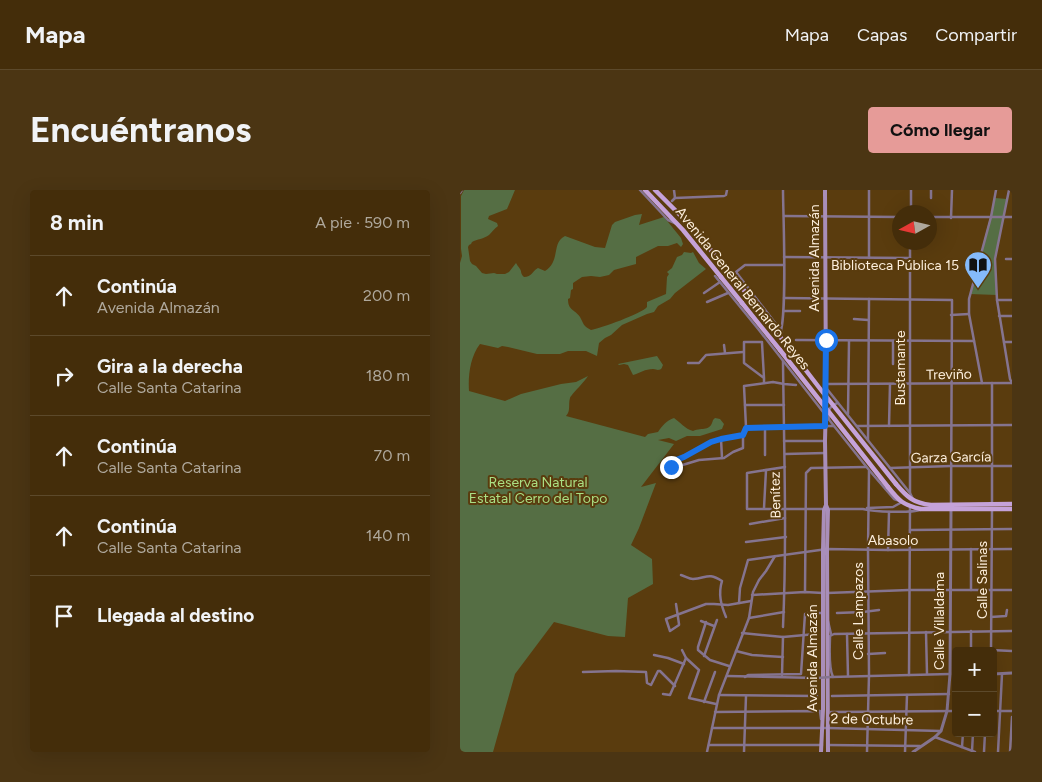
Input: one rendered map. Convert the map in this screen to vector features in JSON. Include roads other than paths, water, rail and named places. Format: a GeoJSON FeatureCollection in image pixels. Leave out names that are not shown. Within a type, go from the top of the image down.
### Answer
{"type":"FeatureCollection","features":[{"type":"Feature","properties":{"kind":"main road","name":"Avenida General Bernardo Reyes"},"geometry":{"type":"LineString","coordinates":[[655,190],[690,225],[781,334],[788,347],[821,390],[907,497],[923,504],[951,507]]}},
{"type":"Feature","properties":{"kind":"main road","name":"Avenida Almazán"},"geometry":{"type":"LineString","coordinates":[[825,190],[825,593],[827,618],[828,752]]}},
{"type":"Feature","properties":{"kind":"main road","name":"Avenida General Bernardo Reyes"},"geometry":{"type":"LineString","coordinates":[[644,192],[678,225],[707,258],[760,329],[780,350],[888,487],[910,509],[951,507],[1012,509]]}},
{"type":"Feature","properties":{"kind":"main road"},"geometry":{"type":"LineString","coordinates":[[707,258],[712,258],[713,253]]}},
{"type":"Feature","properties":{"kind":"main road"},"geometry":{"type":"LineString","coordinates":[[754,319],[757,313],[762,312]]}},
{"type":"Feature","properties":{"kind":"main road","name":"Avenida General Bernardo Reyes"},"geometry":{"type":"LineString","coordinates":[[992,507],[1012,504]]}},
{"type":"Feature","properties":{"kind":"main road","name":"Avenida Almazán"},"geometry":{"type":"LineString","coordinates":[[821,752],[824,702],[823,613],[825,593]]}},
{"type":"Feature","properties":{"kind":"street"},"geometry":{"type":"LineString","coordinates":[[639,198],[644,192],[640,190]]}},
{"type":"Feature","properties":{"kind":"street"},"geometry":{"type":"LineString","coordinates":[[674,190],[675,198]]}},
{"type":"Feature","properties":{"kind":"street"},"geometry":{"type":"LineString","coordinates":[[672,201],[675,198],[726,196],[727,190]]}},
{"type":"Feature","properties":{"kind":"street"},"geometry":{"type":"LineString","coordinates":[[781,334],[784,311],[783,190]]}},
{"type":"Feature","properties":{"kind":"street"},"geometry":{"type":"LineString","coordinates":[[869,190],[869,258]]}},
{"type":"Feature","properties":{"kind":"street"},"geometry":{"type":"LineString","coordinates":[[911,190],[911,205]]}},
{"type":"Feature","properties":{"kind":"street"},"geometry":{"type":"LineString","coordinates":[[931,190],[931,198]]}},
{"type":"Feature","properties":{"kind":"street"},"geometry":{"type":"LineString","coordinates":[[951,218],[952,190]]}},
{"type":"Feature","properties":{"kind":"street"},"geometry":{"type":"LineString","coordinates":[[982,383],[969,314],[969,299],[991,217],[996,190]]}},
{"type":"Feature","properties":{"kind":"street"},"geometry":{"type":"LineString","coordinates":[[1008,190],[995,259],[999,316],[1012,383]]}},
{"type":"Feature","properties":{"kind":"street"},"geometry":{"type":"LineString","coordinates":[[783,216],[892,217]]}},
{"type":"Feature","properties":{"kind":"street"},"geometry":{"type":"LineString","coordinates":[[937,217],[1012,217]]}},
{"type":"Feature","properties":{"kind":"street","name":"Bustamante"},"geometry":{"type":"LineString","coordinates":[[910,250],[910,493]]}},
{"type":"Feature","properties":{"kind":"street"},"geometry":{"type":"LineString","coordinates":[[784,257],[910,258]]}},
{"type":"Feature","properties":{"kind":"street"},"geometry":{"type":"LineString","coordinates":[[1006,259],[1012,259]]}},
{"type":"Feature","properties":{"kind":"street"},"geometry":{"type":"LineString","coordinates":[[781,334],[736,272],[747,264],[784,265]]}},
{"type":"Feature","properties":{"kind":"street"},"geometry":{"type":"LineString","coordinates":[[715,276],[760,329],[830,422],[868,468],[894,499],[902,502]]}},
{"type":"Feature","properties":{"kind":"street"},"geometry":{"type":"LineString","coordinates":[[706,302],[728,293],[742,280]]}},
{"type":"Feature","properties":{"kind":"street"},"geometry":{"type":"LineString","coordinates":[[704,293],[720,282]]}},
{"type":"Feature","properties":{"kind":"street"},"geometry":{"type":"LineString","coordinates":[[784,298],[911,300]]}},
{"type":"Feature","properties":{"kind":"street"},"geometry":{"type":"LineString","coordinates":[[868,441],[869,300]]}},
{"type":"Feature","properties":{"kind":"street","name":"Calle Villaldama"},"geometry":{"type":"LineString","coordinates":[[911,300],[952,300],[950,674],[947,711],[941,731]]}},
{"type":"Feature","properties":{"kind":"street"},"geometry":{"type":"LineString","coordinates":[[997,300],[1012,300]]}},
{"type":"Feature","properties":{"kind":"street"},"geometry":{"type":"LineString","coordinates":[[784,311],[800,311]]}},
{"type":"Feature","properties":{"kind":"street"},"geometry":{"type":"LineString","coordinates":[[951,315],[969,314]]}},
{"type":"Feature","properties":{"kind":"street"},"geometry":{"type":"LineString","coordinates":[[999,316],[1012,316]]}},
{"type":"Feature","properties":{"kind":"street"},"geometry":{"type":"LineString","coordinates":[[854,319],[868,320]]}},
{"type":"Feature","properties":{"kind":"street"},"geometry":{"type":"LineString","coordinates":[[796,340],[974,341]]}},
{"type":"Feature","properties":{"kind":"street"},"geometry":{"type":"LineString","coordinates":[[848,415],[849,340]]}},
{"type":"Feature","properties":{"kind":"street"},"geometry":{"type":"LineString","coordinates":[[893,341],[893,364]]}},
{"type":"Feature","properties":{"kind":"street"},"geometry":{"type":"LineString","coordinates":[[764,378],[744,363],[744,342],[762,342],[764,378],[764,383]]}},
{"type":"Feature","properties":{"kind":"street"},"geometry":{"type":"LineString","coordinates":[[1004,342],[1012,342]]}},
{"type":"Feature","properties":{"kind":"street"},"geometry":{"type":"LineString","coordinates":[[724,345],[725,354]]}},
{"type":"Feature","properties":{"kind":"street"},"geometry":{"type":"LineString","coordinates":[[688,363],[699,363],[706,355],[743,352]]}},
{"type":"Feature","properties":{"kind":"street","name":"Benítez"},"geometry":{"type":"LineString","coordinates":[[783,361],[786,509],[783,627]]}},
{"type":"Feature","properties":{"kind":"street"},"geometry":{"type":"LineString","coordinates":[[743,435],[711,442],[671,462],[671,467],[699,460],[726,457],[743,448],[743,435],[746,428],[744,386],[776,382],[796,385]]}},
{"type":"Feature","properties":{"kind":"street","name":"Calle Salinas"},"geometry":{"type":"LineString","coordinates":[[991,647],[992,383]]}},
{"type":"Feature","properties":{"kind":"street","name":"Treviño"},"geometry":{"type":"LineString","coordinates":[[826,386],[849,384],[1012,383]]}},
{"type":"Feature","properties":{"kind":"street"},"geometry":{"type":"LineString","coordinates":[[889,426],[890,384]]}},
{"type":"Feature","properties":{"kind":"street"},"geometry":{"type":"LineString","coordinates":[[826,386],[910,493],[913,500]]}},
{"type":"Feature","properties":{"kind":"street"},"geometry":{"type":"LineString","coordinates":[[830,422],[828,417],[829,410],[832,405],[838,403]]}},
{"type":"Feature","properties":{"kind":"street"},"geometry":{"type":"LineString","coordinates":[[745,405],[784,405]]}},
{"type":"Feature","properties":{"kind":"street"},"geometry":{"type":"LineString","coordinates":[[857,426],[1012,425]]}},
{"type":"Feature","properties":{"kind":"street"},"geometry":{"type":"LineString","coordinates":[[746,428],[834,426]]}},
{"type":"Feature","properties":{"kind":"street"},"geometry":{"type":"LineString","coordinates":[[765,427],[765,455]]}},
{"type":"Feature","properties":{"kind":"street"},"geometry":{"type":"LineString","coordinates":[[721,439],[722,458]]}},
{"type":"Feature","properties":{"kind":"street"},"geometry":{"type":"LineString","coordinates":[[784,441],[825,440]]}},
{"type":"Feature","properties":{"kind":"street"},"geometry":{"type":"LineString","coordinates":[[784,454],[825,454]]}},
{"type":"Feature","properties":{"kind":"street","name":"Garza García"},"geometry":{"type":"LineString","coordinates":[[890,468],[1012,466]]}},
{"type":"Feature","properties":{"kind":"street"},"geometry":{"type":"LineString","coordinates":[[785,467],[747,473],[747,509],[869,509],[893,507],[902,502]]}},
{"type":"Feature","properties":{"kind":"street"},"geometry":{"type":"LineString","coordinates":[[804,592],[806,473],[811,468],[868,468]]}},
{"type":"Feature","properties":{"kind":"street","name":"Calle Lampazos"},"geometry":{"type":"LineString","coordinates":[[867,752],[869,675],[868,468]]}},
{"type":"Feature","properties":{"kind":"street"},"geometry":{"type":"LineString","coordinates":[[764,508],[766,470]]}},
{"type":"Feature","properties":{"kind":"street"},"geometry":{"type":"LineString","coordinates":[[869,509],[889,511],[910,509],[909,675]]}},
{"type":"Feature","properties":{"kind":"street"},"geometry":{"type":"LineString","coordinates":[[888,550],[889,511]]}},
{"type":"Feature","properties":{"kind":"street"},"geometry":{"type":"LineString","coordinates":[[750,524],[786,518]]}},
{"type":"Feature","properties":{"kind":"street"},"geometry":{"type":"LineString","coordinates":[[910,530],[1012,530]]}},
{"type":"Feature","properties":{"kind":"street"},"geometry":{"type":"LineString","coordinates":[[746,542],[786,537]]}},
{"type":"Feature","properties":{"kind":"street","name":"Abasolo"},"geometry":{"type":"LineString","coordinates":[[739,603],[740,588],[747,560],[825,549],[1012,549]]}},
{"type":"Feature","properties":{"kind":"street"},"geometry":{"type":"LineString","coordinates":[[971,549],[971,590]]}},
{"type":"Feature","properties":{"kind":"street"},"geometry":{"type":"LineString","coordinates":[[707,752],[716,704],[749,618],[752,595],[774,556]]}},
{"type":"Feature","properties":{"kind":"street"},"geometry":{"type":"LineString","coordinates":[[681,575],[693,579],[710,576],[721,580],[721,604],[726,617]]}},
{"type":"Feature","properties":{"kind":"street"},"geometry":{"type":"LineString","coordinates":[[752,595],[804,592],[1012,590]]}},
{"type":"Feature","properties":{"kind":"street"},"geometry":{"type":"LineString","coordinates":[[676,604],[678,614],[680,624],[670,632],[666,619],[678,614],[706,604],[728,605],[751,601]]}},
{"type":"Feature","properties":{"kind":"street"},"geometry":{"type":"LineString","coordinates":[[837,613],[879,610]]}},
{"type":"Feature","properties":{"kind":"street"},"geometry":{"type":"LineString","coordinates":[[991,617],[1006,616],[1007,610]]}},
{"type":"Feature","properties":{"kind":"street"},"geometry":{"type":"LineString","coordinates":[[749,618],[784,612]]}},
{"type":"Feature","properties":{"kind":"street"},"geometry":{"type":"LineString","coordinates":[[745,677],[748,675],[801,674],[806,613],[823,613]]}},
{"type":"Feature","properties":{"kind":"street"},"geometry":{"type":"LineString","coordinates":[[827,618],[832,634],[830,644],[831,677]]}},
{"type":"Feature","properties":{"kind":"street"},"geometry":{"type":"LineString","coordinates":[[704,656],[717,620]]}},
{"type":"Feature","properties":{"kind":"street"},"geometry":{"type":"LineString","coordinates":[[701,621],[714,626]]}},
{"type":"Feature","properties":{"kind":"street"},"geometry":{"type":"LineString","coordinates":[[706,622],[698,650],[712,661],[729,666]]}},
{"type":"Feature","properties":{"kind":"street"},"geometry":{"type":"LineString","coordinates":[[971,631],[971,647]]}},
{"type":"Feature","properties":{"kind":"street"},"geometry":{"type":"LineString","coordinates":[[832,634],[1012,631]]}},
{"type":"Feature","properties":{"kind":"street"},"geometry":{"type":"LineString","coordinates":[[926,632],[926,674]]}},
{"type":"Feature","properties":{"kind":"street"},"geometry":{"type":"LineString","coordinates":[[742,633],[783,637],[816,634]]}},
{"type":"Feature","properties":{"kind":"street"},"geometry":{"type":"LineString","coordinates":[[847,634],[848,676]]}},
{"type":"Feature","properties":{"kind":"street"},"geometry":{"type":"LineString","coordinates":[[782,675],[783,637]]}},
{"type":"Feature","properties":{"kind":"street"},"geometry":{"type":"LineString","coordinates":[[682,650],[686,658],[699,670],[689,698],[716,704]]}},
{"type":"Feature","properties":{"kind":"street"},"geometry":{"type":"LineString","coordinates":[[736,651],[752,655],[783,656]]}},
{"type":"Feature","properties":{"kind":"street"},"geometry":{"type":"LineString","coordinates":[[997,651],[1012,651]]}},
{"type":"Feature","properties":{"kind":"street"},"geometry":{"type":"LineString","coordinates":[[868,654],[885,653]]}},
{"type":"Feature","properties":{"kind":"street"},"geometry":{"type":"LineString","coordinates":[[654,655],[684,664]]}},
{"type":"Feature","properties":{"kind":"street"},"geometry":{"type":"LineString","coordinates":[[663,694],[670,695],[686,658]]}},
{"type":"Feature","properties":{"kind":"street"},"geometry":{"type":"LineString","coordinates":[[583,672],[646,672],[647,683],[650,685],[660,671],[674,686]]}},
{"type":"Feature","properties":{"kind":"street"},"geometry":{"type":"LineString","coordinates":[[704,702],[715,672]]}},
{"type":"Feature","properties":{"kind":"street"},"geometry":{"type":"LineString","coordinates":[[726,676],[818,678],[950,674]]}},
{"type":"Feature","properties":{"kind":"street"},"geometry":{"type":"LineString","coordinates":[[997,674],[1012,674]]}},
{"type":"Feature","properties":{"kind":"street"},"geometry":{"type":"LineString","coordinates":[[998,752],[1002,674]]}},
{"type":"Feature","properties":{"kind":"street"},"geometry":{"type":"LineString","coordinates":[[832,696],[948,694]]}},
{"type":"Feature","properties":{"kind":"street"},"geometry":{"type":"LineString","coordinates":[[719,695],[817,696]]}},
{"type":"Feature","properties":{"kind":"street"},"geometry":{"type":"LineString","coordinates":[[905,752],[907,695]]}},
{"type":"Feature","properties":{"kind":"street"},"geometry":{"type":"LineString","coordinates":[[744,752],[746,696]]}},
{"type":"Feature","properties":{"kind":"street"},"geometry":{"type":"LineString","coordinates":[[831,712],[952,711]]}},
{"type":"Feature","properties":{"kind":"street"},"geometry":{"type":"LineString","coordinates":[[1000,711],[1012,711]]}},
{"type":"Feature","properties":{"kind":"street"},"geometry":{"type":"LineString","coordinates":[[714,712],[820,712],[822,728]]}},
{"type":"Feature","properties":{"kind":"street"},"geometry":{"type":"LineString","coordinates":[[1010,752],[1012,717]]}},
{"type":"Feature","properties":{"kind":"street","name":"2 de Octubre"},"geometry":{"type":"LineString","coordinates":[[712,728],[828,728],[941,731]]}},
{"type":"Feature","properties":{"kind":"street"},"geometry":{"type":"LineString","coordinates":[[913,752],[941,731]]}},
{"type":"Feature","properties":{"kind":"street"},"geometry":{"type":"LineString","coordinates":[[935,737],[974,751],[973,737]]}},
{"type":"Feature","properties":{"kind":"street"},"geometry":{"type":"LineString","coordinates":[[962,747],[963,737]]}},
{"type":"Feature","properties":{"kind":"street"},"geometry":{"type":"LineString","coordinates":[[984,752],[986,737]]}},
{"type":"Feature","properties":{"kind":"street"},"geometry":{"type":"LineString","coordinates":[[708,745],[822,745]]}},
{"type":"Feature","properties":{"kind":"street"},"geometry":{"type":"LineString","coordinates":[[828,745],[921,746]]}},
{"type":"Feature","properties":{"kind":"place","name":"Biblioteca Pública 15"},"geometry":{"type":"Point","coordinates":[978,289]}},
{"type":"Feature","properties":{"kind":"park label","name":"Reserva Natural Estatal Cerro del Topo"},"geometry":{"type":"Point","coordinates":[538,490]}}]}
